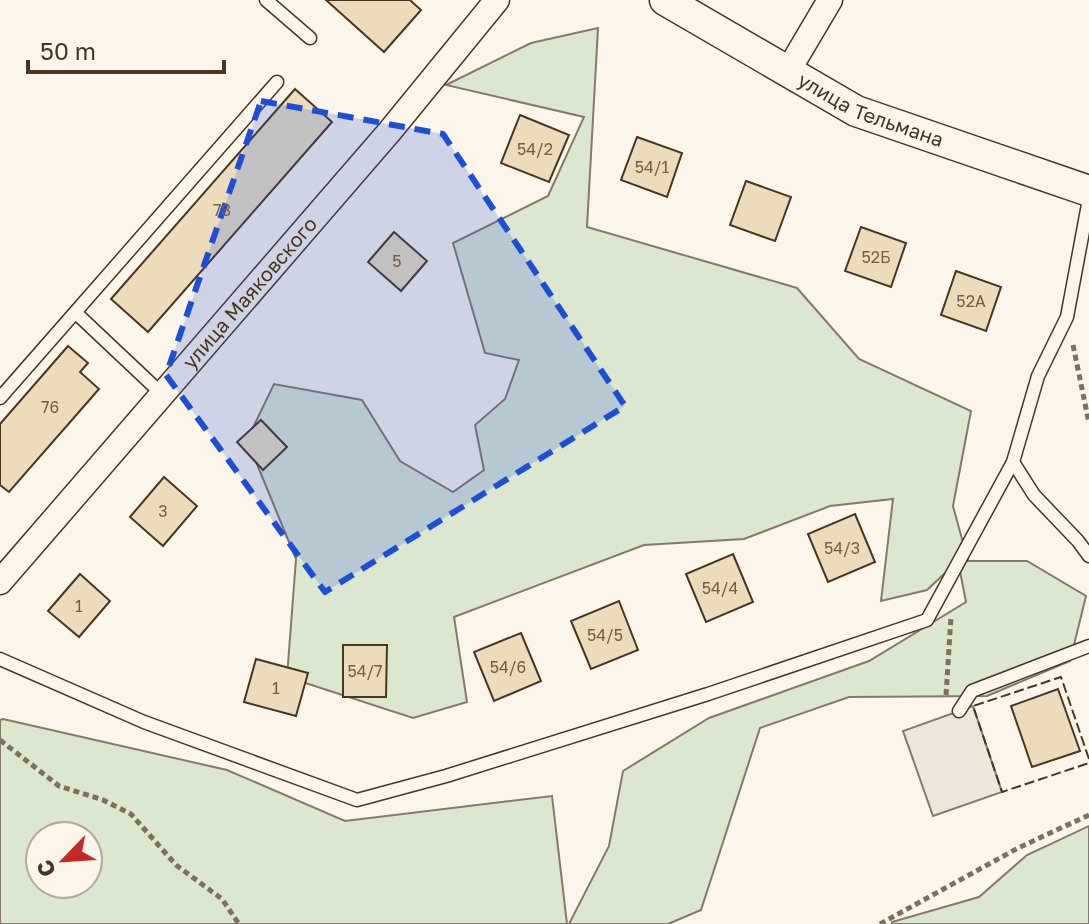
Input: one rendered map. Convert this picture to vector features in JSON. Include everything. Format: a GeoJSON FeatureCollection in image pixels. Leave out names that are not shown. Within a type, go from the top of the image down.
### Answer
{"type":"FeatureCollection","features":[{"type":"Feature","properties":{"kind":"street","name":"улица Маяковского"},"geometry":{"type":"LineString","coordinates":[[0,582],[390,131],[497,0]]}},
{"type":"Feature","properties":{"kind":"street","name":"улица Тельмана"},"geometry":{"type":"LineString","coordinates":[[665,0],[856,111],[1089,191]]}},
{"type":"Feature","properties":{"kind":"street"},"geometry":{"type":"LineString","coordinates":[[788,71],[830,0]]}},
{"type":"Feature","properties":{"kind":"lane"},"geometry":{"type":"LineString","coordinates":[[266,0],[310,38]]}},
{"type":"Feature","properties":{"kind":"lane"},"geometry":{"type":"LineString","coordinates":[[0,398],[277,82]]}},
{"type":"Feature","properties":{"kind":"lane"},"geometry":{"type":"LineString","coordinates":[[0,659],[144,722],[357,800],[446,776],[708,694],[927,620],[1013,462],[1038,376],[1067,317],[1089,199]]}},
{"type":"Feature","properties":{"kind":"lane"},"geometry":{"type":"LineString","coordinates":[[76,313],[163,395]]}},
{"type":"Feature","properties":{"kind":"lane"},"geometry":{"type":"LineString","coordinates":[[1013,462],[1034,495],[1089,556]]}},
{"type":"Feature","properties":{"kind":"lane"},"geometry":{"type":"LineString","coordinates":[[959,711],[972,691],[1089,646]]}},
{"type":"Feature","properties":{"kind":"path"},"geometry":{"type":"LineString","coordinates":[[1067,317],[1089,423]]}},
{"type":"Feature","properties":{"kind":"path"},"geometry":{"type":"LineString","coordinates":[[945,702],[952,627],[946,584]]}},
{"type":"Feature","properties":{"kind":"path"},"geometry":{"type":"LineString","coordinates":[[0,740],[59,786],[103,800],[131,814],[176,865],[222,899],[239,924]]}},
{"type":"Feature","properties":{"kind":"path"},"geometry":{"type":"LineString","coordinates":[[880,924],[1018,848],[1089,815]]}},
{"type":"Feature","properties":{"kind":"highlighted area"},"geometry":{"type":"Polygon","coordinates":[[[261,101],[443,134],[625,406],[325,592],[166,375],[261,101]]]}},
{"type":"Feature","properties":{"kind":"green space"},"geometry":{"type":"Polygon","coordinates":[[[598,28],[587,227],[797,288],[859,359],[971,411],[953,506],[968,561],[1027,561],[1086,596],[1070,661],[987,696],[849,697],[760,728],[701,910],[668,924],[569,924],[609,846],[623,771],[709,718],[869,661],[966,602],[958,561],[927,590],[881,601],[893,499],[830,506],[744,539],[644,545],[454,617],[467,702],[413,718],[287,677],[296,559],[247,440],[274,384],[362,400],[400,461],[453,492],[484,470],[475,425],[505,399],[519,360],[485,353],[453,243],[548,196],[584,117],[446,85],[531,43],[598,28]]]}},
{"type":"Feature","properties":{"kind":"green space"},"geometry":{"type":"Polygon","coordinates":[[[3,719],[227,770],[345,821],[552,796],[567,924],[0,924],[0,720],[3,719]]]}},
{"type":"Feature","properties":{"kind":"green space"},"geometry":{"type":"Polygon","coordinates":[[[1089,826],[1089,924],[892,924],[979,897],[1027,855],[1089,826]]]}},
{"type":"Feature","properties":{"kind":"shaded area"},"geometry":{"type":"Polygon","coordinates":[[[973,706],[1002,792],[933,816],[903,731],[973,706]]]}},
{"type":"Feature","properties":{"kind":"building"},"geometry":{"type":"Polygon","coordinates":[[[326,0],[410,0],[421,10],[384,52],[326,0]]]}},
{"type":"Feature","properties":{"kind":"building"},"geometry":{"type":"Polygon","coordinates":[[[295,89],[332,122],[148,332],[111,299],[295,89]]]}},
{"type":"Feature","properties":{"kind":"building"},"geometry":{"type":"Polygon","coordinates":[[[520,115],[569,135],[549,182],[501,163],[520,115]]]}},
{"type":"Feature","properties":{"kind":"building"},"geometry":{"type":"Polygon","coordinates":[[[637,137],[682,153],[667,197],[621,180],[637,137]]]}},
{"type":"Feature","properties":{"kind":"building"},"geometry":{"type":"Polygon","coordinates":[[[746,181],[791,197],[775,241],[730,225],[746,181]]]}},
{"type":"Feature","properties":{"kind":"building"},"geometry":{"type":"Polygon","coordinates":[[[861,227],[906,243],[891,287],[845,271],[861,227]]]}},
{"type":"Feature","properties":{"kind":"building"},"geometry":{"type":"Polygon","coordinates":[[[394,232],[427,261],[401,291],[368,262],[394,232]]]}},
{"type":"Feature","properties":{"kind":"building"},"geometry":{"type":"Polygon","coordinates":[[[956,271],[1001,287],[986,331],[941,315],[956,271]]]}},
{"type":"Feature","properties":{"kind":"building"},"geometry":{"type":"Polygon","coordinates":[[[68,346],[88,363],[80,372],[99,389],[9,492],[0,485],[0,424],[68,346]]]}},
{"type":"Feature","properties":{"kind":"building"},"geometry":{"type":"Polygon","coordinates":[[[261,420],[287,447],[263,470],[237,442],[261,420]]]}},
{"type":"Feature","properties":{"kind":"building"},"geometry":{"type":"Polygon","coordinates":[[[164,477],[197,506],[163,546],[130,517],[164,477]]]}},
{"type":"Feature","properties":{"kind":"building"},"geometry":{"type":"Polygon","coordinates":[[[855,514],[875,562],[828,582],[808,534],[855,514]]]}},
{"type":"Feature","properties":{"kind":"building"},"geometry":{"type":"Polygon","coordinates":[[[733,554],[753,602],[706,622],[686,574],[733,554]]]}},
{"type":"Feature","properties":{"kind":"building"},"geometry":{"type":"Polygon","coordinates":[[[80,574],[110,601],[79,637],[48,611],[80,574]]]}},
{"type":"Feature","properties":{"kind":"building"},"geometry":{"type":"Polygon","coordinates":[[[619,601],[638,650],[591,669],[571,621],[619,601]]]}},
{"type":"Feature","properties":{"kind":"building"},"geometry":{"type":"Polygon","coordinates":[[[521,633],[541,681],[494,701],[474,652],[521,633]]]}},
{"type":"Feature","properties":{"kind":"building"},"geometry":{"type":"Polygon","coordinates":[[[343,645],[387,645],[386,697],[343,697],[343,645]]]}},
{"type":"Feature","properties":{"kind":"building"},"geometry":{"type":"Polygon","coordinates":[[[256,659],[308,673],[296,716],[244,702],[256,659]]]}},
{"type":"Feature","properties":{"kind":"building"},"geometry":{"type":"Polygon","coordinates":[[[1058,689],[1080,751],[1032,767],[1011,706],[1058,689]]]}},
{"type":"Feature","properties":{"kind":"fence"},"geometry":{"type":"LineString","coordinates":[[1089,759],[1061,677],[973,706],[1002,792],[1089,763]]}}]}
